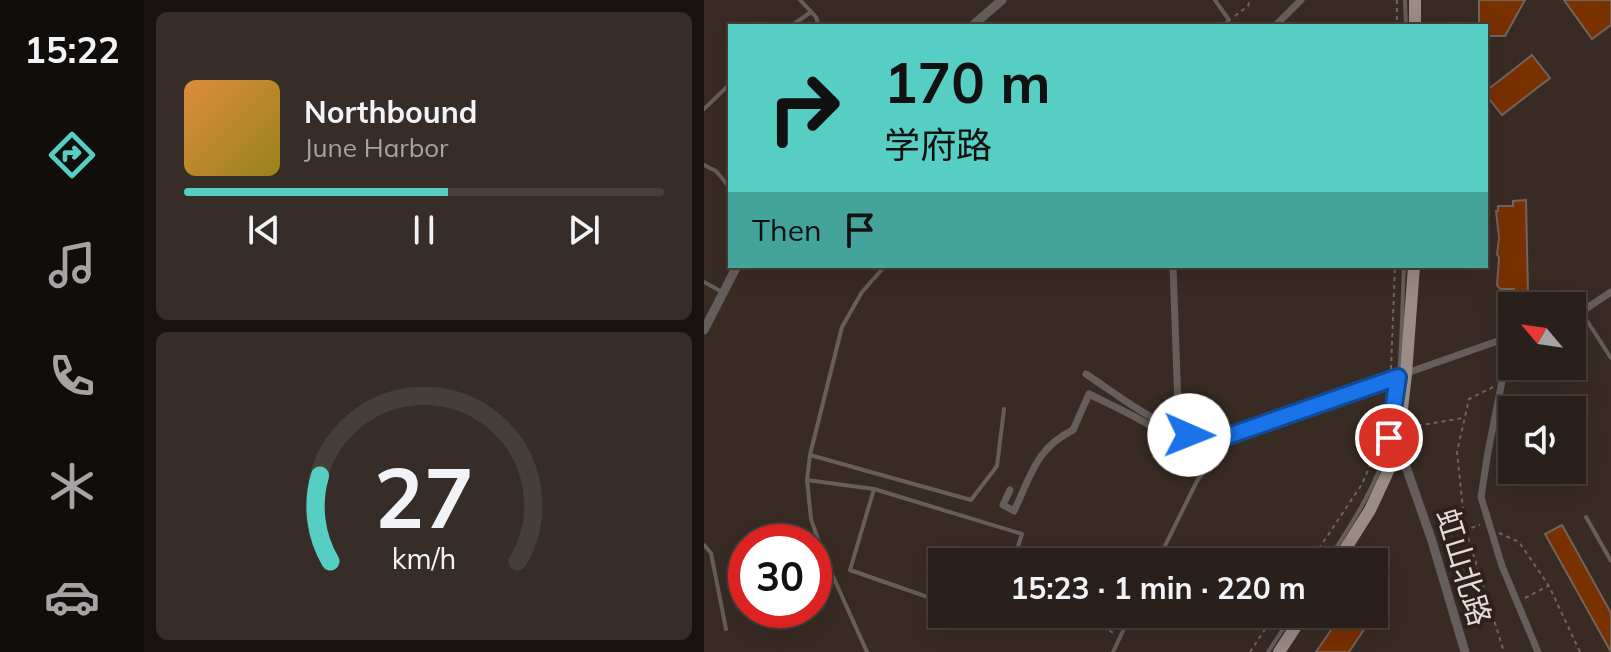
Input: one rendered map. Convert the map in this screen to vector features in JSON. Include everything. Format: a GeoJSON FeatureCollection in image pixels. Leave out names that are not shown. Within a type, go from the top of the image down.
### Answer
{"type":"FeatureCollection","features":[{"type":"Feature","properties":{"kind":"main road"},"geometry":{"type":"LineString","coordinates":[[1415,0],[1415,24]]}},
{"type":"Feature","properties":{"kind":"main road"},"geometry":{"type":"LineString","coordinates":[[1346,548],[1370,510],[1397,452],[1398,376],[1414,268]]}},
{"type":"Feature","properties":{"kind":"main road"},"geometry":{"type":"LineString","coordinates":[[1279,652],[1295,628]]}},
{"type":"Feature","properties":{"kind":"street"},"geometry":{"type":"LineString","coordinates":[[974,24],[1002,0]]}},
{"type":"Feature","properties":{"kind":"street"},"geometry":{"type":"LineString","coordinates":[[1277,24],[1301,0]]}},
{"type":"Feature","properties":{"kind":"street"},"geometry":{"type":"LineString","coordinates":[[704,330],[736,268]]}},
{"type":"Feature","properties":{"kind":"street"},"geometry":{"type":"LineString","coordinates":[[1173,268],[1178,406],[1176,430]]}},
{"type":"Feature","properties":{"kind":"street"},"geometry":{"type":"LineString","coordinates":[[1586,310],[1611,292]]}},
{"type":"Feature","properties":{"kind":"street"},"geometry":{"type":"LineString","coordinates":[[1086,374],[1176,430],[1189,435],[1228,436],[1498,339]]}},
{"type":"Feature","properties":{"kind":"street"},"geometry":{"type":"LineString","coordinates":[[1503,380],[1481,497],[1502,566],[1538,652]]}},
{"type":"Feature","properties":{"kind":"street"},"geometry":{"type":"LineString","coordinates":[[1010,490],[1003,505],[1014,511],[1037,462],[1054,440],[1073,430],[1089,394],[1132,415],[1169,438],[1176,448],[1189,456],[1207,454],[1228,436]]}},
{"type":"Feature","properties":{"kind":"street","name":"虹山北路"},"geometry":{"type":"LineString","coordinates":[[1397,452],[1404,461],[1432,541],[1465,652]]}},
{"type":"Feature","properties":{"kind":"lane"},"geometry":{"type":"LineString","coordinates":[[800,0],[818,24]]}},
{"type":"Feature","properties":{"kind":"lane"},"geometry":{"type":"LineString","coordinates":[[1215,0],[1229,20],[1226,24]]}},
{"type":"Feature","properties":{"kind":"lane"},"geometry":{"type":"LineString","coordinates":[[1405,0],[1406,24]]}},
{"type":"Feature","properties":{"kind":"lane"},"geometry":{"type":"LineString","coordinates":[[794,24],[811,12]]}},
{"type":"Feature","properties":{"kind":"lane"},"geometry":{"type":"LineString","coordinates":[[704,109],[728,86]]}},
{"type":"Feature","properties":{"kind":"lane"},"geometry":{"type":"LineString","coordinates":[[704,165],[716,171],[728,186]]}},
{"type":"Feature","properties":{"kind":"lane"},"geometry":{"type":"LineString","coordinates":[[867,652],[823,554],[811,519],[807,480],[810,455],[842,327],[862,292],[883,268]]}},
{"type":"Feature","properties":{"kind":"lane"},"geometry":{"type":"LineString","coordinates":[[1336,548],[1356,517],[1384,460],[1398,376],[1404,268]]}},
{"type":"Feature","properties":{"kind":"lane"},"geometry":{"type":"LineString","coordinates":[[704,282],[722,292]]}},
{"type":"Feature","properties":{"kind":"lane"},"geometry":{"type":"LineString","coordinates":[[1586,319],[1611,358]]}},
{"type":"Feature","properties":{"kind":"lane"},"geometry":{"type":"LineString","coordinates":[[810,455],[971,500],[997,466],[1004,409]]}},
{"type":"Feature","properties":{"kind":"lane"},"geometry":{"type":"LineString","coordinates":[[1164,548],[1197,481],[1228,436]]}},
{"type":"Feature","properties":{"kind":"lane"},"geometry":{"type":"LineString","coordinates":[[807,480],[874,489],[1022,534],[1018,548]]}},
{"type":"Feature","properties":{"kind":"lane"},"geometry":{"type":"LineString","coordinates":[[874,489],[850,570],[928,597]]}},
{"type":"Feature","properties":{"kind":"lane"},"geometry":{"type":"LineString","coordinates":[[1586,517],[1611,561]]}},
{"type":"Feature","properties":{"kind":"lane"},"geometry":{"type":"LineString","coordinates":[[704,545],[711,553],[726,629]]}},
{"type":"Feature","properties":{"kind":"lane"},"geometry":{"type":"LineString","coordinates":[[1113,652],[1124,628]]}},
{"type":"Feature","properties":{"kind":"lane"},"geometry":{"type":"LineString","coordinates":[[1268,652],[1284,628]]}},
{"type":"Feature","properties":{"kind":"path"},"geometry":{"type":"LineString","coordinates":[[1229,20],[1248,6],[1250,0]]}},
{"type":"Feature","properties":{"kind":"path"},"geometry":{"type":"LineString","coordinates":[[1397,0],[1397,24]]}},
{"type":"Feature","properties":{"kind":"path"},"geometry":{"type":"LineString","coordinates":[[1319,548],[1362,484],[1383,436],[1398,376],[1395,268]]}},
{"type":"Feature","properties":{"kind":"path"},"geometry":{"type":"LineString","coordinates":[[1502,384],[1469,399],[1457,452],[1465,528],[1504,652]]}},
{"type":"Feature","properties":{"kind":"path"},"geometry":{"type":"LineString","coordinates":[[1404,428],[1464,418]]}},
{"type":"Feature","properties":{"kind":"path"},"geometry":{"type":"LineString","coordinates":[[1432,541],[1465,528],[1490,526],[1519,542],[1549,586],[1580,652]]}},
{"type":"Feature","properties":{"kind":"path"},"geometry":{"type":"LineString","coordinates":[[1517,602],[1549,586]]}},
{"type":"Feature","properties":{"kind":"path"},"geometry":{"type":"LineString","coordinates":[[1105,628],[1120,637]]}},
{"type":"Feature","properties":{"kind":"path"},"geometry":{"type":"LineString","coordinates":[[1250,652],[1266,628]]}},
{"type":"Feature","properties":{"kind":"building"},"geometry":{"type":"Polygon","coordinates":[[[1479,0],[1525,0],[1505,36],[1488,36],[1488,24],[1479,24],[1479,0]]]}},
{"type":"Feature","properties":{"kind":"building"},"geometry":{"type":"Polygon","coordinates":[[[1564,0],[1611,0],[1611,25],[1592,39],[1564,0]]]}},
{"type":"Feature","properties":{"kind":"building"},"geometry":{"type":"Polygon","coordinates":[[[1532,55],[1550,78],[1502,115],[1488,98],[1488,89],[1532,55]]]}},
{"type":"Feature","properties":{"kind":"building"},"geometry":{"type":"Polygon","coordinates":[[[1526,200],[1528,292],[1500,289],[1497,285],[1499,238],[1496,211],[1498,206],[1513,206],[1513,201],[1526,200]]]}},
{"type":"Feature","properties":{"kind":"building"},"geometry":{"type":"Polygon","coordinates":[[[1562,525],[1611,613],[1611,652],[1545,534],[1562,525]]]}},
{"type":"Feature","properties":{"kind":"building"},"geometry":{"type":"Polygon","coordinates":[[[1332,628],[1365,628],[1349,652],[1316,652],[1332,628]]]}},
{"type":"Feature","properties":{"kind":"route"},"geometry":{"type":"LineString","coordinates":[[1189,435],[1228,436],[1398,377],[1389,438]]}}]}
